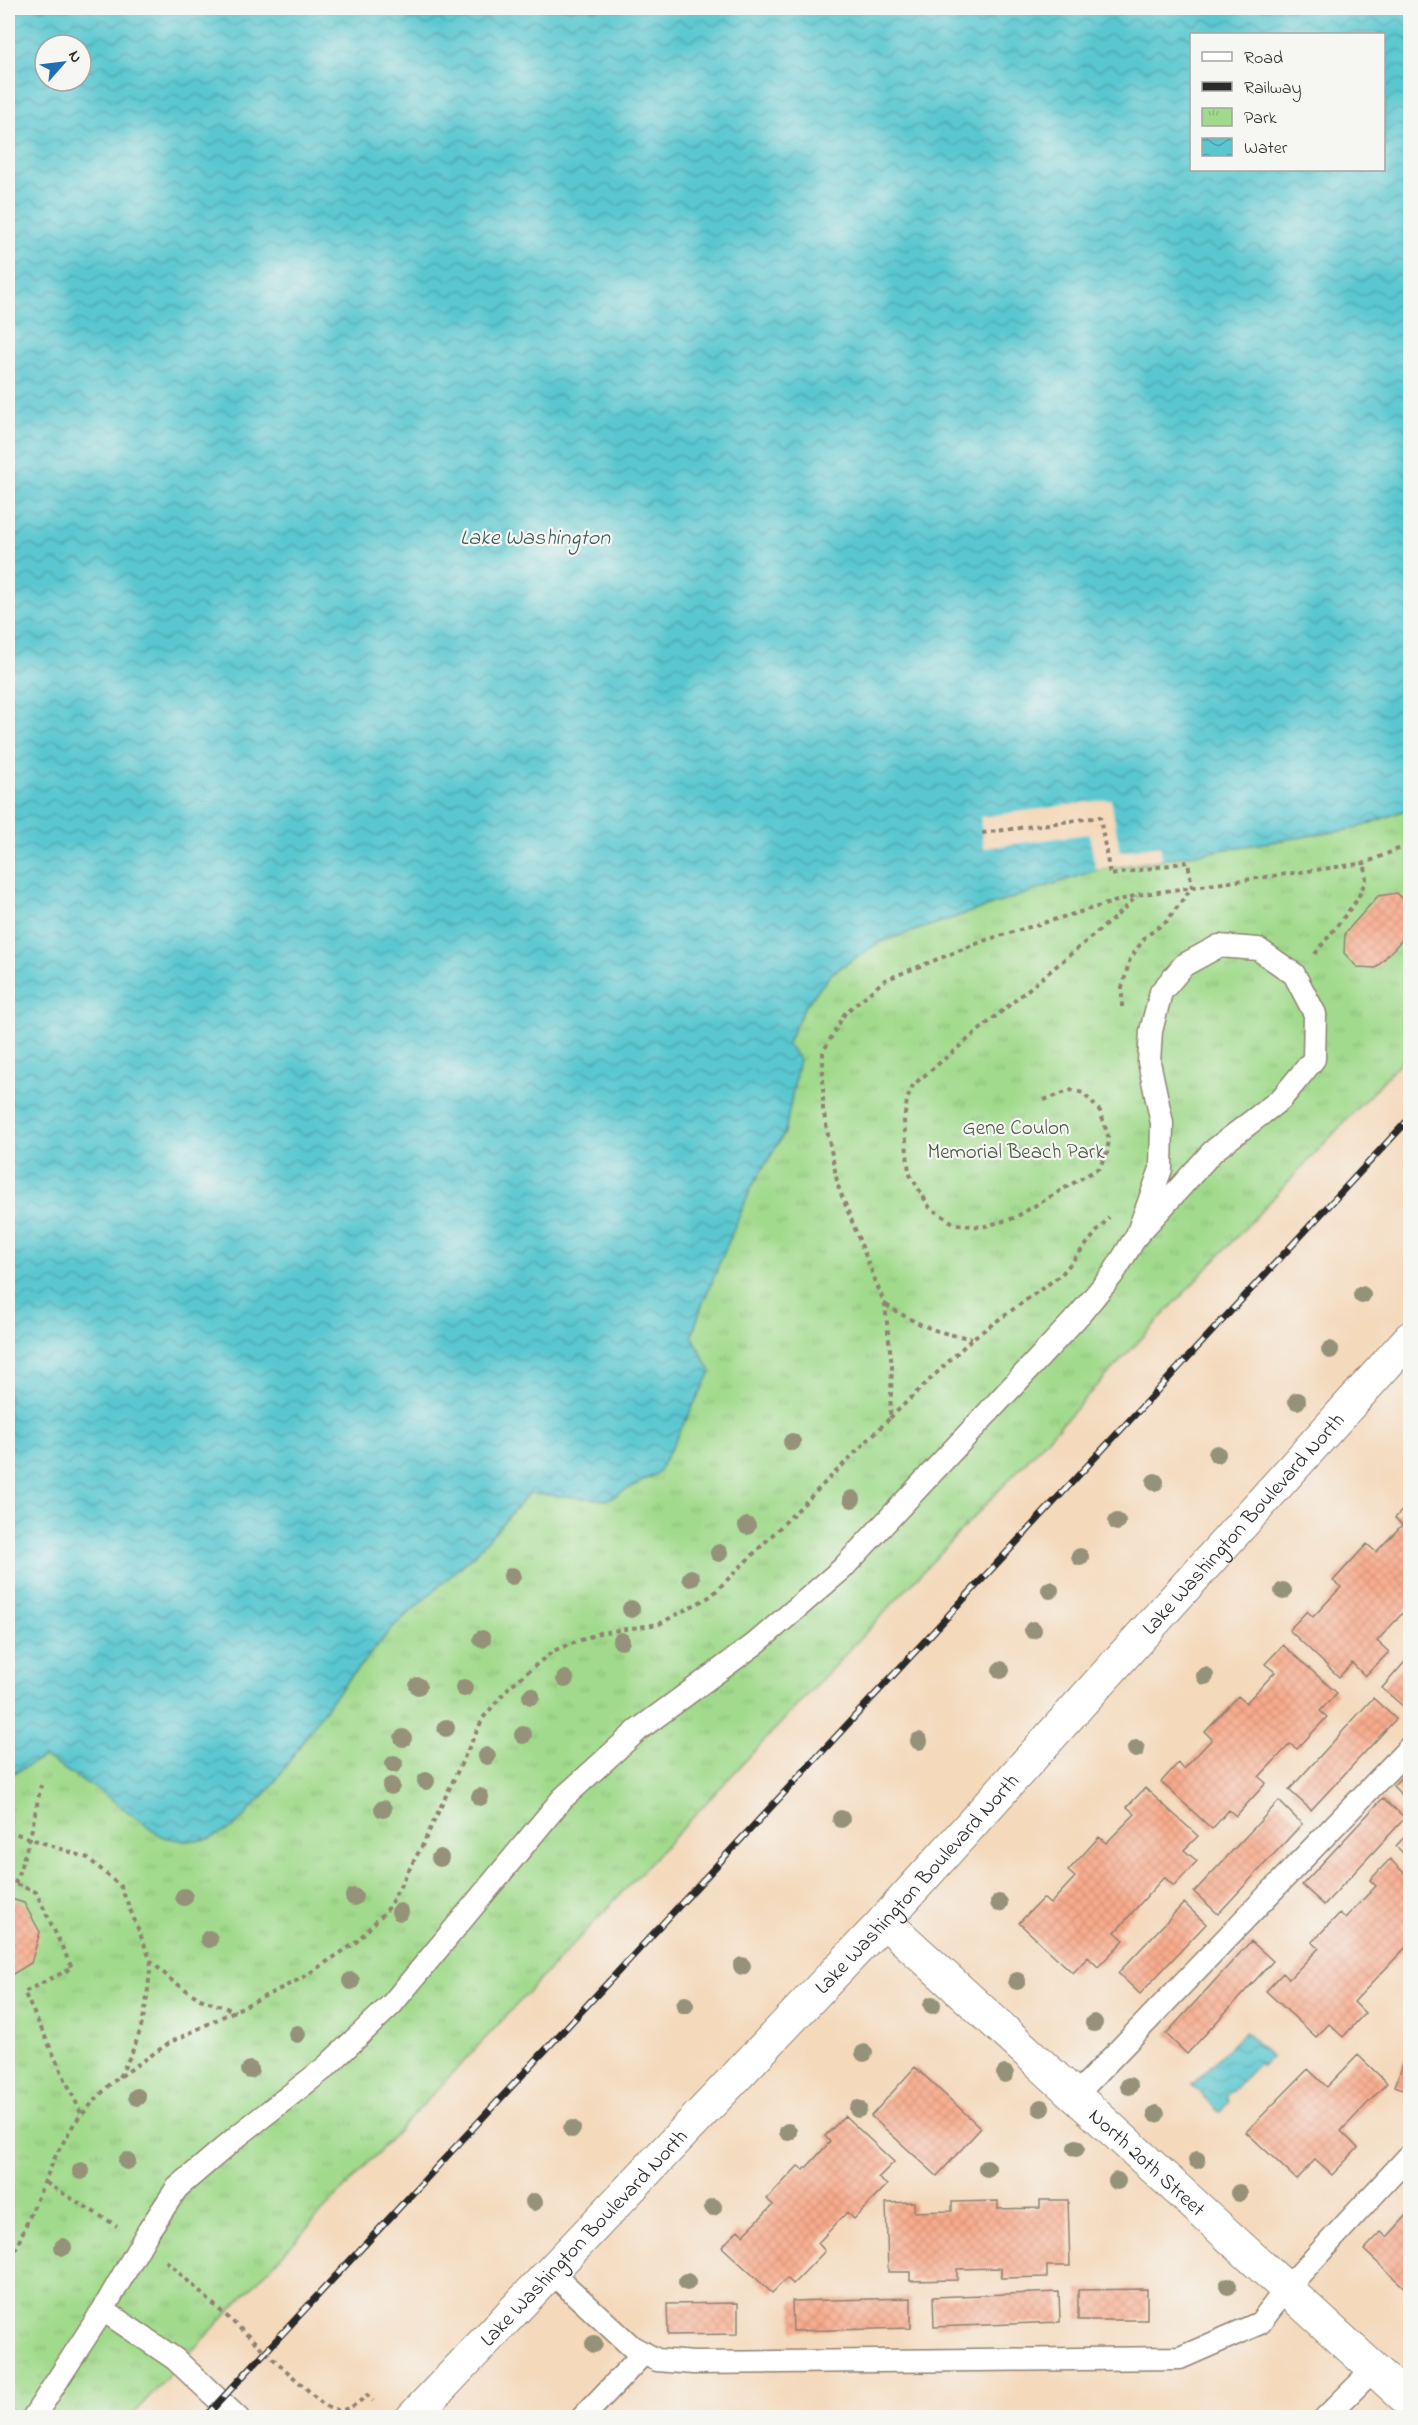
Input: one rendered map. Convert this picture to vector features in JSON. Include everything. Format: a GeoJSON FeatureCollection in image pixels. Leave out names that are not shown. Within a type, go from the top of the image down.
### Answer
{"type":"FeatureCollection","features":[{"type":"Feature","properties":{"kind":"street","name":"Lake Washington Boulevard North"},"geometry":{"type":"LineString","coordinates":[[412,2418],[884,1921],[1410,1338]]}},
{"type":"Feature","properties":{"kind":"street","name":"North 20th Street"},"geometry":{"type":"LineString","coordinates":[[884,1921],[1410,2402]]}},
{"type":"Feature","properties":{"kind":"lane"},"geometry":{"type":"LineString","coordinates":[[33,2418],[103,2310],[149,2230],[177,2188],[239,2134],[326,2067],[392,2004],[562,1799],[638,1730],[755,1644],[842,1569],[1080,1314],[1113,1274],[1137,1235],[1213,1151],[1281,1099],[1314,1059],[1315,1014],[1294,974],[1258,949],[1219,946],[1184,965],[1161,992],[1151,1030],[1149,1062],[1162,1123],[1161,1169],[1137,1235]]}},
{"type":"Feature","properties":{"kind":"lane"},"geometry":{"type":"LineString","coordinates":[[1076,2096],[1410,1747]]}},
{"type":"Feature","properties":{"kind":"lane"},"geometry":{"type":"LineString","coordinates":[[551,2272],[632,2347],[657,2360],[693,2363],[1180,2358],[1260,2323],[1286,2289],[1410,2155]]}},
{"type":"Feature","properties":{"kind":"lane"},"geometry":{"type":"LineString","coordinates":[[103,2310],[175,2359],[224,2409],[238,2418]]}},
{"type":"Feature","properties":{"kind":"lane"},"geometry":{"type":"LineString","coordinates":[[582,2418],[644,2353]]}},
{"type":"Feature","properties":{"kind":"lane"},"geometry":{"type":"LineString","coordinates":[[1325,2418],[1374,2369]]}},
{"type":"Feature","properties":{"kind":"path"},"geometry":{"type":"LineString","coordinates":[[982,833],[1100,817],[1110,875],[1188,862],[1192,887],[1167,921],[1145,937],[1130,959],[1122,988],[1122,1012]]}},
{"type":"Feature","properties":{"kind":"path"},"geometry":{"type":"LineString","coordinates":[[890,1418],[892,1367],[885,1305],[837,1186],[823,1109],[823,1052],[845,1013],[885,980],[986,940],[1137,895],[1365,863],[1410,844]]}},
{"type":"Feature","properties":{"kind":"path"},"geometry":{"type":"LineString","coordinates":[[1294,974],[1320,948],[1357,900],[1366,880],[1365,863]]}},
{"type":"Feature","properties":{"kind":"path"},"geometry":{"type":"LineString","coordinates":[[1044,1100],[1072,1090],[1083,1093],[1100,1111],[1109,1139],[1107,1153],[1099,1168],[1014,1218],[982,1227],[955,1224],[930,1208],[909,1173],[904,1121],[907,1100],[913,1085],[1113,919],[1137,895]]}},
{"type":"Feature","properties":{"kind":"path"},"geometry":{"type":"LineString","coordinates":[[8,2267],[46,2183],[56,2155],[82,2115],[111,2083],[169,2043],[303,1978],[354,1944],[387,1910],[422,1846],[483,1718],[509,1688],[553,1652],[599,1633],[659,1624],[711,1596],[973,1338],[1061,1275],[1116,1209]]}},
{"type":"Feature","properties":{"kind":"path"},"geometry":{"type":"LineString","coordinates":[[885,1305],[921,1327],[946,1335],[973,1338]]}},
{"type":"Feature","properties":{"kind":"path"},"geometry":{"type":"LineString","coordinates":[[15,1884],[30,1839],[41,1785]]}},
{"type":"Feature","properties":{"kind":"path"},"geometry":{"type":"LineString","coordinates":[[8,1831],[88,1858],[121,1887],[151,1961],[171,1980],[200,1999],[235,2011]]}},
{"type":"Feature","properties":{"kind":"path"},"geometry":{"type":"LineString","coordinates":[[8,1881],[36,1892],[72,1968],[24,1992],[82,2115]]}},
{"type":"Feature","properties":{"kind":"path"},"geometry":{"type":"LineString","coordinates":[[118,2078],[134,2051],[146,2014],[151,1961]]}},
{"type":"Feature","properties":{"kind":"path"},"geometry":{"type":"LineString","coordinates":[[46,2183],[123,2229]]}},
{"type":"Feature","properties":{"kind":"path"},"geometry":{"type":"LineString","coordinates":[[160,2256],[332,2411],[351,2408],[367,2395],[373,2401]]}},
{"type":"Feature","properties":{"kind":"green space","name":"Gene Coulon Memorial Beach Park"},"geometry":{"type":"Polygon","coordinates":[[[1410,808],[1410,1052],[130,2417],[8,2418],[8,1776],[44,1757],[184,1841],[209,1839],[233,1828],[270,1789],[331,1700],[393,1627],[474,1555],[529,1493],[607,1500],[692,1335],[702,1305],[751,1188],[785,1132],[787,1044],[805,1006],[832,973],[878,943],[1096,870],[1358,828],[1410,808]]]}},
{"type":"Feature","properties":{"kind":"water","name":"Lake Washington"},"geometry":{"type":"Polygon","coordinates":[[[8,8],[1410,8],[1410,808],[1358,828],[1096,870],[878,943],[832,973],[805,1006],[787,1044],[799,1059],[785,1132],[751,1188],[702,1305],[692,1335],[711,1372],[658,1473],[607,1500],[529,1493],[474,1555],[393,1627],[331,1700],[270,1789],[233,1828],[209,1839],[184,1841],[163,1837],[98,1790],[44,1757],[8,1776],[8,8]]]}},
{"type":"Feature","properties":{"kind":"water"},"geometry":{"type":"Polygon","coordinates":[[[1245,2032],[1271,2057],[1262,2066],[1259,2063],[1226,2097],[1229,2102],[1219,2112],[1192,2085],[1245,2032]]]}},
{"type":"Feature","properties":{"kind":"pier"},"geometry":{"type":"Polygon","coordinates":[[[1111,799],[1120,852],[1160,845],[1162,859],[1096,870],[1089,834],[984,848],[980,817],[1111,799]]]}},
{"type":"Feature","properties":{"kind":"building"},"geometry":{"type":"Polygon","coordinates":[[[1397,893],[1410,906],[1410,931],[1376,968],[1357,967],[1344,953],[1345,933],[1378,896],[1397,893]]]}},
{"type":"Feature","properties":{"kind":"building"},"geometry":{"type":"Polygon","coordinates":[[[1410,1502],[1410,1605],[1377,1641],[1389,1652],[1365,1676],[1352,1663],[1339,1677],[1289,1630],[1307,1611],[1313,1617],[1341,1587],[1333,1581],[1367,1544],[1376,1552],[1402,1525],[1395,1518],[1410,1502]]]}},
{"type":"Feature","properties":{"kind":"building"},"geometry":{"type":"Polygon","coordinates":[[[1283,1645],[1337,1693],[1320,1711],[1327,1717],[1297,1749],[1290,1744],[1259,1777],[1266,1783],[1236,1816],[1229,1810],[1212,1829],[1161,1782],[1178,1763],[1184,1769],[1212,1739],[1205,1732],[1238,1696],[1246,1703],[1275,1672],[1265,1664],[1283,1645]]]}},
{"type":"Feature","properties":{"kind":"building"},"geometry":{"type":"Polygon","coordinates":[[[1410,1656],[1410,1702],[1405,1708],[1382,1688],[1410,1656]]]}},
{"type":"Feature","properties":{"kind":"building"},"geometry":{"type":"Polygon","coordinates":[[[1373,1698],[1396,1719],[1311,1810],[1289,1790],[1373,1698]]]}},
{"type":"Feature","properties":{"kind":"building"},"geometry":{"type":"Polygon","coordinates":[[[1410,1768],[1410,1803],[1393,1786],[1410,1768]]]}},
{"type":"Feature","properties":{"kind":"building"},"geometry":{"type":"Polygon","coordinates":[[[1145,1788],[1198,1836],[1184,1850],[1197,1861],[1174,1886],[1164,1877],[1115,1932],[1124,1940],[1098,1967],[1088,1957],[1073,1973],[1019,1923],[1043,1898],[1050,1904],[1075,1877],[1068,1871],[1099,1837],[1106,1843],[1135,1814],[1127,1807],[1145,1788]]]}},
{"type":"Feature","properties":{"kind":"building"},"geometry":{"type":"Polygon","coordinates":[[[1383,1798],[1405,1818],[1324,1905],[1302,1885],[1383,1798]]]}},
{"type":"Feature","properties":{"kind":"building"},"geometry":{"type":"Polygon","coordinates":[[[1279,1801],[1302,1824],[1218,1914],[1194,1892],[1279,1801]]]}},
{"type":"Feature","properties":{"kind":"building"},"geometry":{"type":"Polygon","coordinates":[[[1410,1831],[1410,1860],[1396,1846],[1410,1831]]]}},
{"type":"Feature","properties":{"kind":"building"},"geometry":{"type":"Polygon","coordinates":[[[1390,1859],[1410,1879],[1410,1949],[1407,1946],[1354,2002],[1365,2013],[1343,2037],[1329,2024],[1316,2037],[1266,1991],[1283,1973],[1289,1979],[1319,1948],[1312,1942],[1340,1913],[1345,1918],[1376,1886],[1370,1880],[1390,1859]]]}},
{"type":"Feature","properties":{"kind":"building"},"geometry":{"type":"Polygon","coordinates":[[[8,1898],[24,1903],[40,1932],[31,1963],[8,1977],[8,1898]]]}},
{"type":"Feature","properties":{"kind":"building"},"geometry":{"type":"Polygon","coordinates":[[[1184,1903],[1206,1924],[1140,1994],[1118,1973],[1184,1903]]]}},
{"type":"Feature","properties":{"kind":"building"},"geometry":{"type":"Polygon","coordinates":[[[1251,1941],[1273,1961],[1187,2054],[1166,2034],[1251,1941]]]}},
{"type":"Feature","properties":{"kind":"building"},"geometry":{"type":"Polygon","coordinates":[[[1410,2045],[1410,2092],[1395,2086],[1410,2045]]]}},
{"type":"Feature","properties":{"kind":"building"},"geometry":{"type":"Polygon","coordinates":[[[1358,2055],[1387,2083],[1341,2131],[1358,2148],[1332,2175],[1315,2160],[1296,2179],[1246,2132],[1308,2069],[1327,2087],[1358,2055]]]}},
{"type":"Feature","properties":{"kind":"building"},"geometry":{"type":"Polygon","coordinates":[[[915,2067],[981,2128],[937,2176],[871,2116],[915,2067]]]}},
{"type":"Feature","properties":{"kind":"building"},"geometry":{"type":"Polygon","coordinates":[[[845,2116],[894,2162],[878,2178],[887,2185],[854,2219],[847,2212],[818,2243],[825,2251],[793,2284],[787,2278],[772,2293],[722,2247],[738,2230],[743,2235],[773,2205],[767,2199],[798,2166],[804,2170],[830,2142],[825,2136],[845,2116]]]}},
{"type":"Feature","properties":{"kind":"building"},"geometry":{"type":"Polygon","coordinates":[[[1040,2200],[1068,2200],[1070,2266],[1047,2266],[1047,2277],[1001,2278],[1001,2268],[957,2269],[957,2280],[910,2281],[910,2272],[888,2272],[886,2203],[914,2202],[914,2212],[952,2211],[952,2202],[998,2201],[998,2209],[1040,2208],[1040,2200]]]}},
{"type":"Feature","properties":{"kind":"building"},"geometry":{"type":"Polygon","coordinates":[[[1410,2212],[1410,2293],[1364,2250],[1381,2232],[1387,2237],[1410,2212]]]}},
{"type":"Feature","properties":{"kind":"building"},"geometry":{"type":"Polygon","coordinates":[[[1147,2289],[1147,2320],[1078,2320],[1078,2290],[1147,2289]]]}},
{"type":"Feature","properties":{"kind":"building"},"geometry":{"type":"Polygon","coordinates":[[[1059,2292],[1060,2322],[934,2327],[933,2297],[1059,2292]]]}},
{"type":"Feature","properties":{"kind":"building"},"geometry":{"type":"Polygon","coordinates":[[[911,2298],[911,2328],[793,2331],[792,2301],[911,2298]]]}},
{"type":"Feature","properties":{"kind":"building"},"geometry":{"type":"Polygon","coordinates":[[[738,2303],[738,2334],[668,2335],[667,2304],[738,2303]]]}},
{"type":"Feature","properties":{"kind":"railway"},"geometry":{"type":"LineString","coordinates":[[204,2418],[1410,1118]]}}]}
